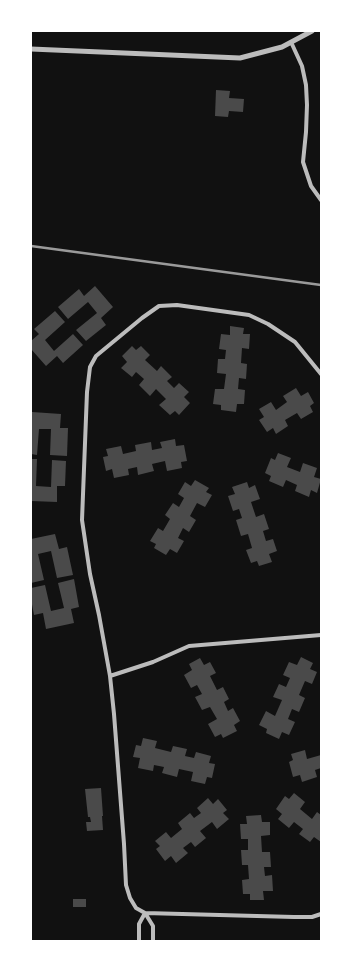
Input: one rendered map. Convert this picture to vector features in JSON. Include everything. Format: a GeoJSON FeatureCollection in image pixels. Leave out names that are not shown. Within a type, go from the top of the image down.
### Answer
{"type":"FeatureCollection","features":[{"type":"Feature","properties":{"kind":"street"},"geometry":{"type":"LineString","coordinates":[[31,49],[240,58],[282,47],[312,31]]}},
{"type":"Feature","properties":{"kind":"street"},"geometry":{"type":"LineString","coordinates":[[291,42],[302,66],[306,85],[307,105],[303,162],[311,186],[321,200]]}},
{"type":"Feature","properties":{"kind":"street"},"geometry":{"type":"LineString","coordinates":[[153,941],[153,926],[145,914],[136,908],[130,898],[126,885],[110,676],[90,574],[82,520],[87,392],[90,367],[96,356],[142,318],[159,306],[177,305],[249,315],[268,324],[295,342],[321,374]]}},
{"type":"Feature","properties":{"kind":"street"},"geometry":{"type":"LineString","coordinates":[[110,676],[153,662],[189,646],[321,635]]}},
{"type":"Feature","properties":{"kind":"street"},"geometry":{"type":"LineString","coordinates":[[145,914],[294,917],[312,917],[321,914]]}},
{"type":"Feature","properties":{"kind":"street"},"geometry":{"type":"LineString","coordinates":[[139,941],[139,924],[145,914]]}},
{"type":"Feature","properties":{"kind":"building"},"geometry":{"type":"Polygon","coordinates":[[[216,90],[230,91],[229,98],[244,99],[243,112],[229,111],[228,117],[215,116],[216,90]]]}},
{"type":"Feature","properties":{"kind":"building"},"geometry":{"type":"Polygon","coordinates":[[[95,286],[113,307],[101,318],[106,325],[86,341],[76,330],[97,313],[88,302],[68,319],[58,307],[79,289],[84,296],[95,286]]]}},
{"type":"Feature","properties":{"kind":"building"},"geometry":{"type":"Polygon","coordinates":[[[55,311],[65,322],[45,340],[54,351],[73,334],[83,345],[63,363],[57,356],[46,366],[31,349],[31,341],[39,334],[34,329],[55,311]]]}},
{"type":"Feature","properties":{"kind":"building"},"geometry":{"type":"Polygon","coordinates":[[[230,326],[244,328],[243,334],[250,334],[249,349],[242,348],[241,363],[247,364],[246,379],[239,378],[238,389],[245,390],[244,404],[237,404],[236,412],[221,410],[221,405],[213,404],[215,389],[224,389],[226,374],[217,373],[218,359],[225,359],[226,350],[219,349],[221,334],[230,335],[230,326]]]}},
{"type":"Feature","properties":{"kind":"building"},"geometry":{"type":"Polygon","coordinates":[[[132,346],[136,350],[141,346],[150,355],[145,360],[157,371],[161,366],[172,377],[167,381],[174,388],[179,383],[189,392],[184,397],[190,403],[179,415],[175,411],[170,415],[159,405],[166,399],[156,389],[150,396],[139,385],[144,379],[136,372],[132,377],[121,368],[127,362],[122,356],[132,346]]]}},
{"type":"Feature","properties":{"kind":"building"},"geometry":{"type":"Polygon","coordinates":[[[296,388],[301,396],[308,392],[314,403],[310,406],[313,412],[301,419],[297,413],[285,420],[288,426],[276,434],[273,428],[267,432],[259,420],[264,417],[259,409],[271,402],[276,410],[287,402],[283,396],[296,388]]]}},
{"type":"Feature","properties":{"kind":"building"},"geometry":{"type":"Polygon","coordinates":[[[32,412],[61,414],[60,428],[68,428],[67,456],[50,455],[51,429],[39,429],[37,455],[31,454],[32,412]]]}},
{"type":"Feature","properties":{"kind":"building"},"geometry":{"type":"Polygon","coordinates":[[[175,439],[176,446],[184,445],[187,461],[181,462],[182,468],[167,471],[165,461],[152,464],[154,471],[138,475],[137,467],[128,469],[129,475],[114,478],[112,469],[106,471],[103,457],[108,456],[106,449],[121,446],[123,454],[136,451],[135,445],[151,442],[152,450],[162,448],[160,442],[175,439]]]}},
{"type":"Feature","properties":{"kind":"building"},"geometry":{"type":"Polygon","coordinates":[[[278,453],[291,458],[287,467],[300,472],[303,463],[317,468],[314,477],[321,479],[317,493],[311,490],[309,497],[295,491],[297,485],[286,480],[283,487],[269,481],[271,476],[265,473],[271,458],[275,460],[278,453]]]}},
{"type":"Feature","properties":{"kind":"building"},"geometry":{"type":"Polygon","coordinates":[[[31,459],[37,459],[36,486],[51,487],[52,460],[66,461],[65,486],[57,486],[57,502],[31,501],[31,459]]]}},
{"type":"Feature","properties":{"kind":"building"},"geometry":{"type":"Polygon","coordinates":[[[195,480],[209,488],[206,492],[212,495],[205,507],[197,503],[190,516],[196,520],[189,532],[183,528],[178,538],[184,541],[177,553],[170,549],[166,555],[154,548],[156,544],[150,541],[158,528],[163,531],[170,519],[165,515],[173,503],[179,507],[184,498],[178,494],[185,482],[191,486],[195,480]]]}},
{"type":"Feature","properties":{"kind":"building"},"geometry":{"type":"Polygon","coordinates":[[[247,482],[249,488],[255,485],[260,499],[251,502],[256,517],[264,514],[269,529],[263,531],[266,541],[273,539],[277,551],[269,554],[272,562],[259,566],[257,561],[251,563],[246,550],[252,548],[248,534],[241,536],[236,520],[242,518],[239,509],[233,511],[228,496],[235,494],[232,487],[247,482]]]}},
{"type":"Feature","properties":{"kind":"building"},"geometry":{"type":"Polygon","coordinates":[[[55,534],[59,549],[67,547],[73,575],[57,578],[51,551],[38,554],[44,580],[31,583],[31,539],[55,534]]]}},
{"type":"Feature","properties":{"kind":"building"},"geometry":{"type":"Polygon","coordinates":[[[74,579],[79,607],[71,609],[74,623],[46,629],[43,613],[34,615],[31,599],[31,588],[45,585],[51,611],[64,608],[58,583],[74,579]]]}},
{"type":"Feature","properties":{"kind":"building"},"geometry":{"type":"Polygon","coordinates":[[[301,657],[313,663],[310,669],[317,672],[312,684],[305,681],[299,695],[305,698],[299,712],[292,709],[288,719],[295,722],[289,735],[282,732],[279,739],[266,733],[267,729],[259,725],[266,711],[275,716],[282,700],[273,697],[279,684],[286,687],[290,678],[283,675],[289,662],[297,665],[301,657]]]}},
{"type":"Feature","properties":{"kind":"building"},"geometry":{"type":"Polygon","coordinates":[[[200,658],[204,665],[210,662],[216,673],[210,676],[217,690],[223,687],[229,699],[224,702],[228,711],[233,708],[240,721],[234,725],[237,731],[223,738],[221,734],[215,737],[208,724],[217,719],[210,707],[202,710],[195,697],[202,694],[197,685],[191,688],[184,675],[192,670],[189,664],[200,658]]]}},
{"type":"Feature","properties":{"kind":"building"},"geometry":{"type":"Polygon","coordinates":[[[143,738],[157,741],[155,748],[171,752],[173,746],[187,749],[185,756],[194,758],[196,752],[211,756],[209,763],[215,764],[212,778],[207,777],[205,784],[191,781],[193,772],[179,769],[177,777],[162,773],[164,767],[154,765],[153,771],[138,768],[140,758],[133,757],[136,745],[141,746],[143,738]]]}},
{"type":"Feature","properties":{"kind":"building"},"geometry":{"type":"Polygon","coordinates":[[[305,750],[307,759],[321,755],[321,768],[315,770],[317,777],[302,782],[300,775],[293,777],[289,762],[293,760],[291,754],[305,750]]]}},
{"type":"Feature","properties":{"kind":"building"},"geometry":{"type":"Polygon","coordinates":[[[101,788],[103,830],[87,831],[86,822],[91,822],[90,817],[88,817],[85,789],[101,788]]]}},
{"type":"Feature","properties":{"kind":"building"},"geometry":{"type":"Polygon","coordinates":[[[294,793],[305,802],[300,809],[312,819],[317,812],[321,815],[321,842],[314,837],[310,842],[299,834],[303,829],[294,822],[289,828],[278,819],[282,814],[276,809],[285,796],[289,799],[294,793]]]}},
{"type":"Feature","properties":{"kind":"building"},"geometry":{"type":"Polygon","coordinates":[[[208,798],[213,804],[218,799],[227,810],[223,813],[229,819],[217,829],[212,822],[200,831],[206,838],[195,847],[191,842],[183,848],[188,853],[176,863],[171,856],[165,861],[156,849],[160,846],[155,841],[166,832],[171,838],[182,829],[178,823],[190,813],[194,818],[201,813],[197,808],[208,798]]]}},
{"type":"Feature","properties":{"kind":"building"},"geometry":{"type":"Polygon","coordinates":[[[261,815],[262,822],[270,822],[270,835],[261,836],[262,852],[270,852],[271,867],[264,867],[265,876],[272,875],[273,891],[263,891],[264,900],[250,900],[250,894],[243,894],[242,880],[249,879],[248,865],[242,865],[241,850],[248,850],[248,839],[241,839],[240,824],[247,824],[246,816],[261,815]]]}},
{"type":"Feature","properties":{"kind":"building"},"geometry":{"type":"Polygon","coordinates":[[[73,899],[86,899],[86,907],[73,907],[73,899]]]}},
{"type":"Feature","properties":{"kind":"railway"},"geometry":{"type":"LineString","coordinates":[[31,246],[321,285]]}}]}
